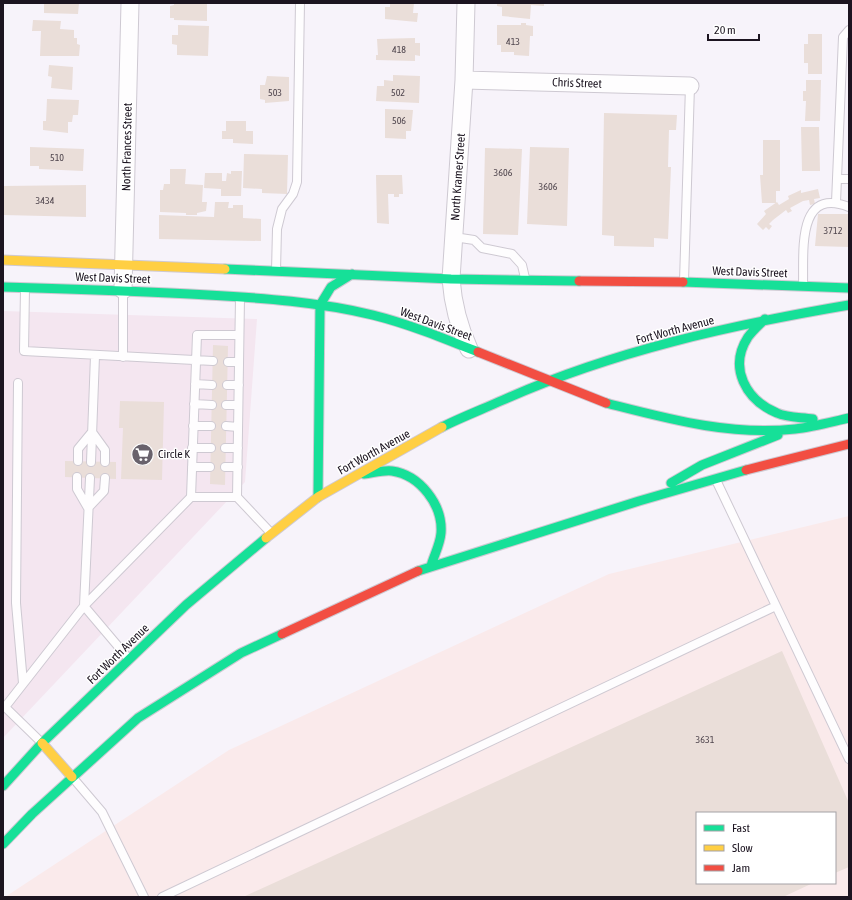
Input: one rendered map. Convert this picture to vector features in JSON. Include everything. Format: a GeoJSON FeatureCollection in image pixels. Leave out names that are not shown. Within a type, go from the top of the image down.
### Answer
{"type":"FeatureCollection","features":[{"type":"Feature","properties":{"kind":"main road","name":"West Davis Street"},"geometry":{"type":"LineString","coordinates":[[3,260],[276,270],[451,279],[684,282],[803,285],[849,288]]}},
{"type":"Feature","properties":{"kind":"main road"},"geometry":{"type":"LineString","coordinates":[[318,497],[320,305],[330,287],[352,274]]}},
{"type":"Feature","properties":{"kind":"main road","name":"West Davis Street"},"geometry":{"type":"LineString","coordinates":[[3,287],[123,290],[240,297],[320,305],[372,315],[419,328],[606,403],[691,424],[739,430],[796,429],[849,418]]}},
{"type":"Feature","properties":{"kind":"main road","name":"Fort Worth Avenue"},"geometry":{"type":"LineString","coordinates":[[3,786],[42,743],[186,605],[318,497],[358,474],[450,423],[548,380],[669,342],[765,319],[849,305]]}},
{"type":"Feature","properties":{"kind":"main road"},"geometry":{"type":"LineString","coordinates":[[765,319],[747,338],[740,355],[739,369],[742,382],[750,395],[777,413],[827,422]]}},
{"type":"Feature","properties":{"kind":"main road"},"geometry":{"type":"LineString","coordinates":[[633,504],[702,465],[796,429]]}},
{"type":"Feature","properties":{"kind":"main road"},"geometry":{"type":"LineString","coordinates":[[3,844],[32,814],[138,718],[241,653],[382,586],[431,566],[633,504],[796,456],[849,444]]}},
{"type":"Feature","properties":{"kind":"main road"},"geometry":{"type":"LineString","coordinates":[[358,474],[391,470],[410,476],[422,485],[437,508],[440,521],[441,533],[431,566]]}},
{"type":"Feature","properties":{"kind":"main road"},"geometry":{"type":"LineString","coordinates":[[42,743],[72,777]]}},
{"type":"Feature","properties":{"kind":"street","name":"North Frances Street"},"geometry":{"type":"LineString","coordinates":[[123,290],[130,3]]}},
{"type":"Feature","properties":{"kind":"street","name":"North Kramer Street"},"geometry":{"type":"LineString","coordinates":[[466,3],[464,80],[451,279],[453,305],[459,326],[469,348]]}},
{"type":"Feature","properties":{"kind":"street","name":"Chris Street"},"geometry":{"type":"LineString","coordinates":[[464,80],[690,86]]}},
{"type":"Feature","properties":{"kind":"lane"},"geometry":{"type":"LineString","coordinates":[[276,270],[277,229],[282,209],[293,194],[296,182],[300,3]]}},
{"type":"Feature","properties":{"kind":"lane"},"geometry":{"type":"LineString","coordinates":[[836,202],[843,37],[849,30]]}},
{"type":"Feature","properties":{"kind":"lane"},"geometry":{"type":"LineString","coordinates":[[684,282],[690,86]]}},
{"type":"Feature","properties":{"kind":"lane"},"geometry":{"type":"LineString","coordinates":[[837,179],[849,179]]}},
{"type":"Feature","properties":{"kind":"lane"},"geometry":{"type":"LineString","coordinates":[[803,285],[804,232],[810,214],[819,206],[836,202],[849,207]]}},
{"type":"Feature","properties":{"kind":"lane"},"geometry":{"type":"LineString","coordinates":[[454,237],[474,240],[482,248],[512,254],[522,265],[525,279]]}},
{"type":"Feature","properties":{"kind":"lane"},"geometry":{"type":"LineString","coordinates":[[25,287],[24,351],[123,358],[213,361]]}},
{"type":"Feature","properties":{"kind":"lane"},"geometry":{"type":"LineString","coordinates":[[123,290],[123,358]]}},
{"type":"Feature","properties":{"kind":"lane"},"geometry":{"type":"LineString","coordinates":[[240,297],[237,497],[272,534]]}},
{"type":"Feature","properties":{"kind":"lane"},"geometry":{"type":"LineString","coordinates":[[42,743],[5,707],[84,606],[191,497],[197,335],[239,336]]}},
{"type":"Feature","properties":{"kind":"lane"},"geometry":{"type":"LineString","coordinates":[[91,462],[95,356]]}},
{"type":"Feature","properties":{"kind":"lane"},"geometry":{"type":"LineString","coordinates":[[228,362],[239,362]]}},
{"type":"Feature","properties":{"kind":"lane"},"geometry":{"type":"LineString","coordinates":[[18,383],[16,603],[23,684]]}},
{"type":"Feature","properties":{"kind":"lane"},"geometry":{"type":"LineString","coordinates":[[195,384],[212,385]]}},
{"type":"Feature","properties":{"kind":"lane"},"geometry":{"type":"LineString","coordinates":[[227,385],[239,385]]}},
{"type":"Feature","properties":{"kind":"lane"},"geometry":{"type":"LineString","coordinates":[[194,404],[212,405]]}},
{"type":"Feature","properties":{"kind":"lane"},"geometry":{"type":"LineString","coordinates":[[226,404],[238,405]]}},
{"type":"Feature","properties":{"kind":"lane"},"geometry":{"type":"LineString","coordinates":[[193,426],[211,426]]}},
{"type":"Feature","properties":{"kind":"lane"},"geometry":{"type":"LineString","coordinates":[[226,426],[238,427]]}},
{"type":"Feature","properties":{"kind":"lane"},"geometry":{"type":"LineString","coordinates":[[78,461],[78,449],[92,432]]}},
{"type":"Feature","properties":{"kind":"lane"},"geometry":{"type":"LineString","coordinates":[[92,432],[105,450],[105,462]]}},
{"type":"Feature","properties":{"kind":"lane"},"geometry":{"type":"LineString","coordinates":[[192,448],[211,448]]}},
{"type":"Feature","properties":{"kind":"lane"},"geometry":{"type":"LineString","coordinates":[[225,448],[238,448]]}},
{"type":"Feature","properties":{"kind":"lane"},"geometry":{"type":"LineString","coordinates":[[192,467],[210,467]]}},
{"type":"Feature","properties":{"kind":"lane"},"geometry":{"type":"LineString","coordinates":[[225,467],[238,467]]}},
{"type":"Feature","properties":{"kind":"lane"},"geometry":{"type":"LineString","coordinates":[[78,477],[77,489],[88,508]]}},
{"type":"Feature","properties":{"kind":"lane"},"geometry":{"type":"LineString","coordinates":[[90,478],[84,606],[129,659]]}},
{"type":"Feature","properties":{"kind":"lane"},"geometry":{"type":"LineString","coordinates":[[88,508],[104,491],[105,478]]}},
{"type":"Feature","properties":{"kind":"lane"},"geometry":{"type":"LineString","coordinates":[[716,479],[849,759]]}},
{"type":"Feature","properties":{"kind":"lane"},"geometry":{"type":"LineString","coordinates":[[191,497],[237,497]]}},
{"type":"Feature","properties":{"kind":"lane"},"geometry":{"type":"LineString","coordinates":[[162,897],[776,606]]}},
{"type":"Feature","properties":{"kind":"lane"},"geometry":{"type":"LineString","coordinates":[[72,777],[102,812],[144,897]]}},
{"type":"Feature","properties":{"kind":"shaded area"},"geometry":{"type":"Polygon","coordinates":[[[3,311],[257,319],[245,482],[3,738],[3,311]]]}},
{"type":"Feature","properties":{"kind":"shaded area"},"geometry":{"type":"Polygon","coordinates":[[[849,516],[849,897],[5,897],[229,750],[609,574],[849,516]]]}},
{"type":"Feature","properties":{"kind":"building"},"geometry":{"type":"Polygon","coordinates":[[[44,3],[79,3],[78,14],[44,13],[44,3]]]}},
{"type":"Feature","properties":{"kind":"building"},"geometry":{"type":"Polygon","coordinates":[[[174,3],[207,3],[207,21],[174,20],[174,18],[170,18],[170,6],[174,5],[174,3]]]}},
{"type":"Feature","properties":{"kind":"building"},"geometry":{"type":"Polygon","coordinates":[[[390,3],[414,3],[413,13],[418,13],[417,22],[385,19],[385,7],[390,7],[390,3]]]}},
{"type":"Feature","properties":{"kind":"building"},"geometry":{"type":"Polygon","coordinates":[[[497,3],[544,3],[544,6],[531,5],[530,19],[502,16],[502,7],[497,6],[497,3]]]}},
{"type":"Feature","properties":{"kind":"building"},"geometry":{"type":"Polygon","coordinates":[[[33,20],[61,21],[60,29],[74,30],[74,38],[77,38],[77,44],[80,45],[79,56],[40,56],[41,31],[32,31],[33,20]]]}},
{"type":"Feature","properties":{"kind":"building"},"geometry":{"type":"Polygon","coordinates":[[[521,23],[526,23],[526,25],[533,26],[533,36],[530,36],[529,56],[514,55],[514,52],[501,52],[501,45],[497,45],[497,25],[521,25],[521,23]]]}},
{"type":"Feature","properties":{"kind":"building"},"geometry":{"type":"Polygon","coordinates":[[[178,25],[209,26],[208,56],[177,55],[177,45],[172,44],[172,35],[178,35],[178,25]]]}},
{"type":"Feature","properties":{"kind":"building"},"geometry":{"type":"Polygon","coordinates":[[[808,34],[822,34],[822,74],[808,74],[808,63],[804,63],[804,44],[808,44],[808,34]]]}},
{"type":"Feature","properties":{"kind":"building"},"geometry":{"type":"Polygon","coordinates":[[[415,38],[415,43],[420,43],[420,56],[415,55],[415,61],[376,60],[376,55],[378,55],[377,39],[415,38]]]}},
{"type":"Feature","properties":{"kind":"building"},"geometry":{"type":"Polygon","coordinates":[[[49,65],[73,67],[72,90],[51,88],[52,77],[48,76],[49,65]]]}},
{"type":"Feature","properties":{"kind":"building"},"geometry":{"type":"Polygon","coordinates":[[[393,75],[420,76],[419,103],[376,101],[377,86],[384,86],[384,80],[393,81],[393,75]]]}},
{"type":"Feature","properties":{"kind":"building"},"geometry":{"type":"Polygon","coordinates":[[[267,76],[289,77],[289,101],[265,103],[265,100],[260,99],[260,85],[265,85],[267,76]]]}},
{"type":"Feature","properties":{"kind":"building"},"geometry":{"type":"Polygon","coordinates":[[[806,80],[821,80],[820,121],[805,121],[806,101],[803,101],[803,91],[806,91],[806,80]]]}},
{"type":"Feature","properties":{"kind":"building"},"geometry":{"type":"Polygon","coordinates":[[[47,99],[79,100],[78,115],[73,115],[72,122],[68,122],[68,133],[43,130],[43,121],[46,121],[47,99]]]}},
{"type":"Feature","properties":{"kind":"building"},"geometry":{"type":"Polygon","coordinates":[[[385,109],[413,110],[411,131],[406,131],[406,139],[385,138],[385,109]]]}},
{"type":"Feature","properties":{"kind":"building"},"geometry":{"type":"Polygon","coordinates":[[[604,113],[677,115],[676,130],[669,130],[668,167],[671,167],[668,239],[654,238],[654,247],[614,246],[614,236],[602,235],[604,113]]]}},
{"type":"Feature","properties":{"kind":"building"},"geometry":{"type":"Polygon","coordinates":[[[226,121],[246,121],[246,131],[253,131],[253,144],[233,143],[233,139],[222,139],[222,131],[226,131],[226,121]]]}},
{"type":"Feature","properties":{"kind":"building"},"geometry":{"type":"Polygon","coordinates":[[[801,127],[819,127],[820,171],[802,171],[801,127]]]}},
{"type":"Feature","properties":{"kind":"building"},"geometry":{"type":"Polygon","coordinates":[[[763,140],[780,140],[780,191],[776,191],[776,203],[762,203],[760,175],[763,175],[763,140]]]}},
{"type":"Feature","properties":{"kind":"building"},"geometry":{"type":"Polygon","coordinates":[[[30,147],[84,149],[83,171],[39,169],[39,166],[30,166],[30,147]]]}},
{"type":"Feature","properties":{"kind":"building"},"geometry":{"type":"Polygon","coordinates":[[[530,147],[569,148],[567,226],[527,224],[530,147]]]}},
{"type":"Feature","properties":{"kind":"building"},"geometry":{"type":"Polygon","coordinates":[[[485,148],[522,149],[518,235],[483,234],[485,148]]]}},
{"type":"Feature","properties":{"kind":"building"},"geometry":{"type":"Polygon","coordinates":[[[244,154],[288,155],[287,194],[262,193],[262,189],[243,188],[244,154]]]}},
{"type":"Feature","properties":{"kind":"building"},"geometry":{"type":"Polygon","coordinates":[[[170,169],[186,169],[185,184],[203,185],[202,202],[207,202],[206,211],[197,213],[197,215],[160,212],[160,190],[163,190],[164,184],[170,184],[170,169]]]}},
{"type":"Feature","properties":{"kind":"building"},"geometry":{"type":"Polygon","coordinates":[[[231,171],[242,171],[241,196],[221,196],[221,189],[204,188],[205,173],[222,173],[222,181],[226,181],[227,173],[231,174],[231,171]]]}},
{"type":"Feature","properties":{"kind":"building"},"geometry":{"type":"Polygon","coordinates":[[[376,175],[402,175],[403,194],[399,194],[399,197],[394,197],[394,194],[388,194],[389,224],[377,223],[376,175]]]}},
{"type":"Feature","properties":{"kind":"building"},"geometry":{"type":"Polygon","coordinates":[[[86,185],[86,217],[3,215],[3,186],[86,185]]]}},
{"type":"Feature","properties":{"kind":"building"},"geometry":{"type":"Polygon","coordinates":[[[818,189],[820,198],[814,199],[815,204],[810,205],[809,200],[803,201],[790,208],[792,211],[788,213],[786,210],[769,224],[772,226],[769,230],[766,227],[763,230],[757,224],[766,214],[764,211],[777,202],[779,205],[789,199],[788,196],[801,190],[801,193],[818,189]]]}},
{"type":"Feature","properties":{"kind":"building"},"geometry":{"type":"Polygon","coordinates":[[[215,202],[229,202],[228,208],[233,208],[233,205],[243,205],[243,218],[261,219],[261,241],[159,239],[159,215],[214,217],[215,202]]]}},
{"type":"Feature","properties":{"kind":"building"},"geometry":{"type":"Polygon","coordinates":[[[818,214],[848,214],[849,247],[815,246],[818,214]]]}},
{"type":"Feature","properties":{"kind":"building","name":"Circle K"},"geometry":{"type":"Polygon","coordinates":[[[213,345],[228,346],[225,485],[210,484],[213,345]]]}},
{"type":"Feature","properties":{"kind":"building","name":"Circle K"},"geometry":{"type":"Polygon","coordinates":[[[120,401],[164,402],[162,480],[121,479],[123,428],[119,428],[120,401]]]}},
{"type":"Feature","properties":{"kind":"building"},"geometry":{"type":"Polygon","coordinates":[[[65,461],[116,462],[116,479],[65,477],[65,461]]]}},
{"type":"Feature","properties":{"kind":"building"},"geometry":{"type":"Polygon","coordinates":[[[782,651],[849,803],[849,867],[836,873],[836,812],[696,812],[696,884],[811,884],[783,897],[243,897],[782,651]]]}},
{"type":"Feature","properties":{"kind":"traffic: fast"},"geometry":{"type":"LineString","coordinates":[[225,269],[451,279],[579,281]]}},
{"type":"Feature","properties":{"kind":"traffic: fast"},"geometry":{"type":"LineString","coordinates":[[318,497],[320,305],[331,287],[352,274]]}},
{"type":"Feature","properties":{"kind":"traffic: fast"},"geometry":{"type":"LineString","coordinates":[[683,282],[849,288]]}},
{"type":"Feature","properties":{"kind":"traffic: fast"},"geometry":{"type":"LineString","coordinates":[[3,287],[106,290],[291,301],[373,315],[426,332],[478,352]]}},
{"type":"Feature","properties":{"kind":"traffic: fast"},"geometry":{"type":"LineString","coordinates":[[442,427],[545,383],[587,367],[630,354],[761,321],[849,305]]}},
{"type":"Feature","properties":{"kind":"traffic: fast"},"geometry":{"type":"LineString","coordinates":[[765,319],[750,334],[742,349],[740,371],[743,382],[757,400],[777,413],[786,416],[813,419]]}},
{"type":"Feature","properties":{"kind":"traffic: fast"},"geometry":{"type":"LineString","coordinates":[[606,403],[700,425],[747,430],[771,431],[795,429],[849,418]]}},
{"type":"Feature","properties":{"kind":"traffic: fast"},"geometry":{"type":"LineString","coordinates":[[671,483],[702,465],[778,435]]}},
{"type":"Feature","properties":{"kind":"traffic: fast"},"geometry":{"type":"LineString","coordinates":[[418,571],[639,501],[746,470]]}},
{"type":"Feature","properties":{"kind":"traffic: fast"},"geometry":{"type":"LineString","coordinates":[[364,474],[392,471],[412,478],[428,493],[434,502],[441,522],[441,533],[431,566]]}},
{"type":"Feature","properties":{"kind":"traffic: fast"},"geometry":{"type":"LineString","coordinates":[[3,786],[42,743],[186,605],[266,538]]}},
{"type":"Feature","properties":{"kind":"traffic: fast"},"geometry":{"type":"LineString","coordinates":[[3,844],[32,814],[138,718],[241,653],[282,634]]}},
{"type":"Feature","properties":{"kind":"traffic: slow"},"geometry":{"type":"LineString","coordinates":[[3,260],[225,269]]}},
{"type":"Feature","properties":{"kind":"traffic: slow"},"geometry":{"type":"LineString","coordinates":[[266,538],[318,497],[442,427]]}},
{"type":"Feature","properties":{"kind":"traffic: slow"},"geometry":{"type":"LineString","coordinates":[[42,743],[72,777]]}},
{"type":"Feature","properties":{"kind":"traffic: jam"},"geometry":{"type":"LineString","coordinates":[[579,281],[683,282]]}},
{"type":"Feature","properties":{"kind":"traffic: jam"},"geometry":{"type":"LineString","coordinates":[[478,352],[606,403]]}},
{"type":"Feature","properties":{"kind":"traffic: jam"},"geometry":{"type":"LineString","coordinates":[[746,470],[849,444]]}},
{"type":"Feature","properties":{"kind":"traffic: jam"},"geometry":{"type":"LineString","coordinates":[[282,634],[418,571]]}},
{"type":"Feature","properties":{"kind":"place","name":"Circle K"},"geometry":{"type":"Point","coordinates":[142,454]}}]}
